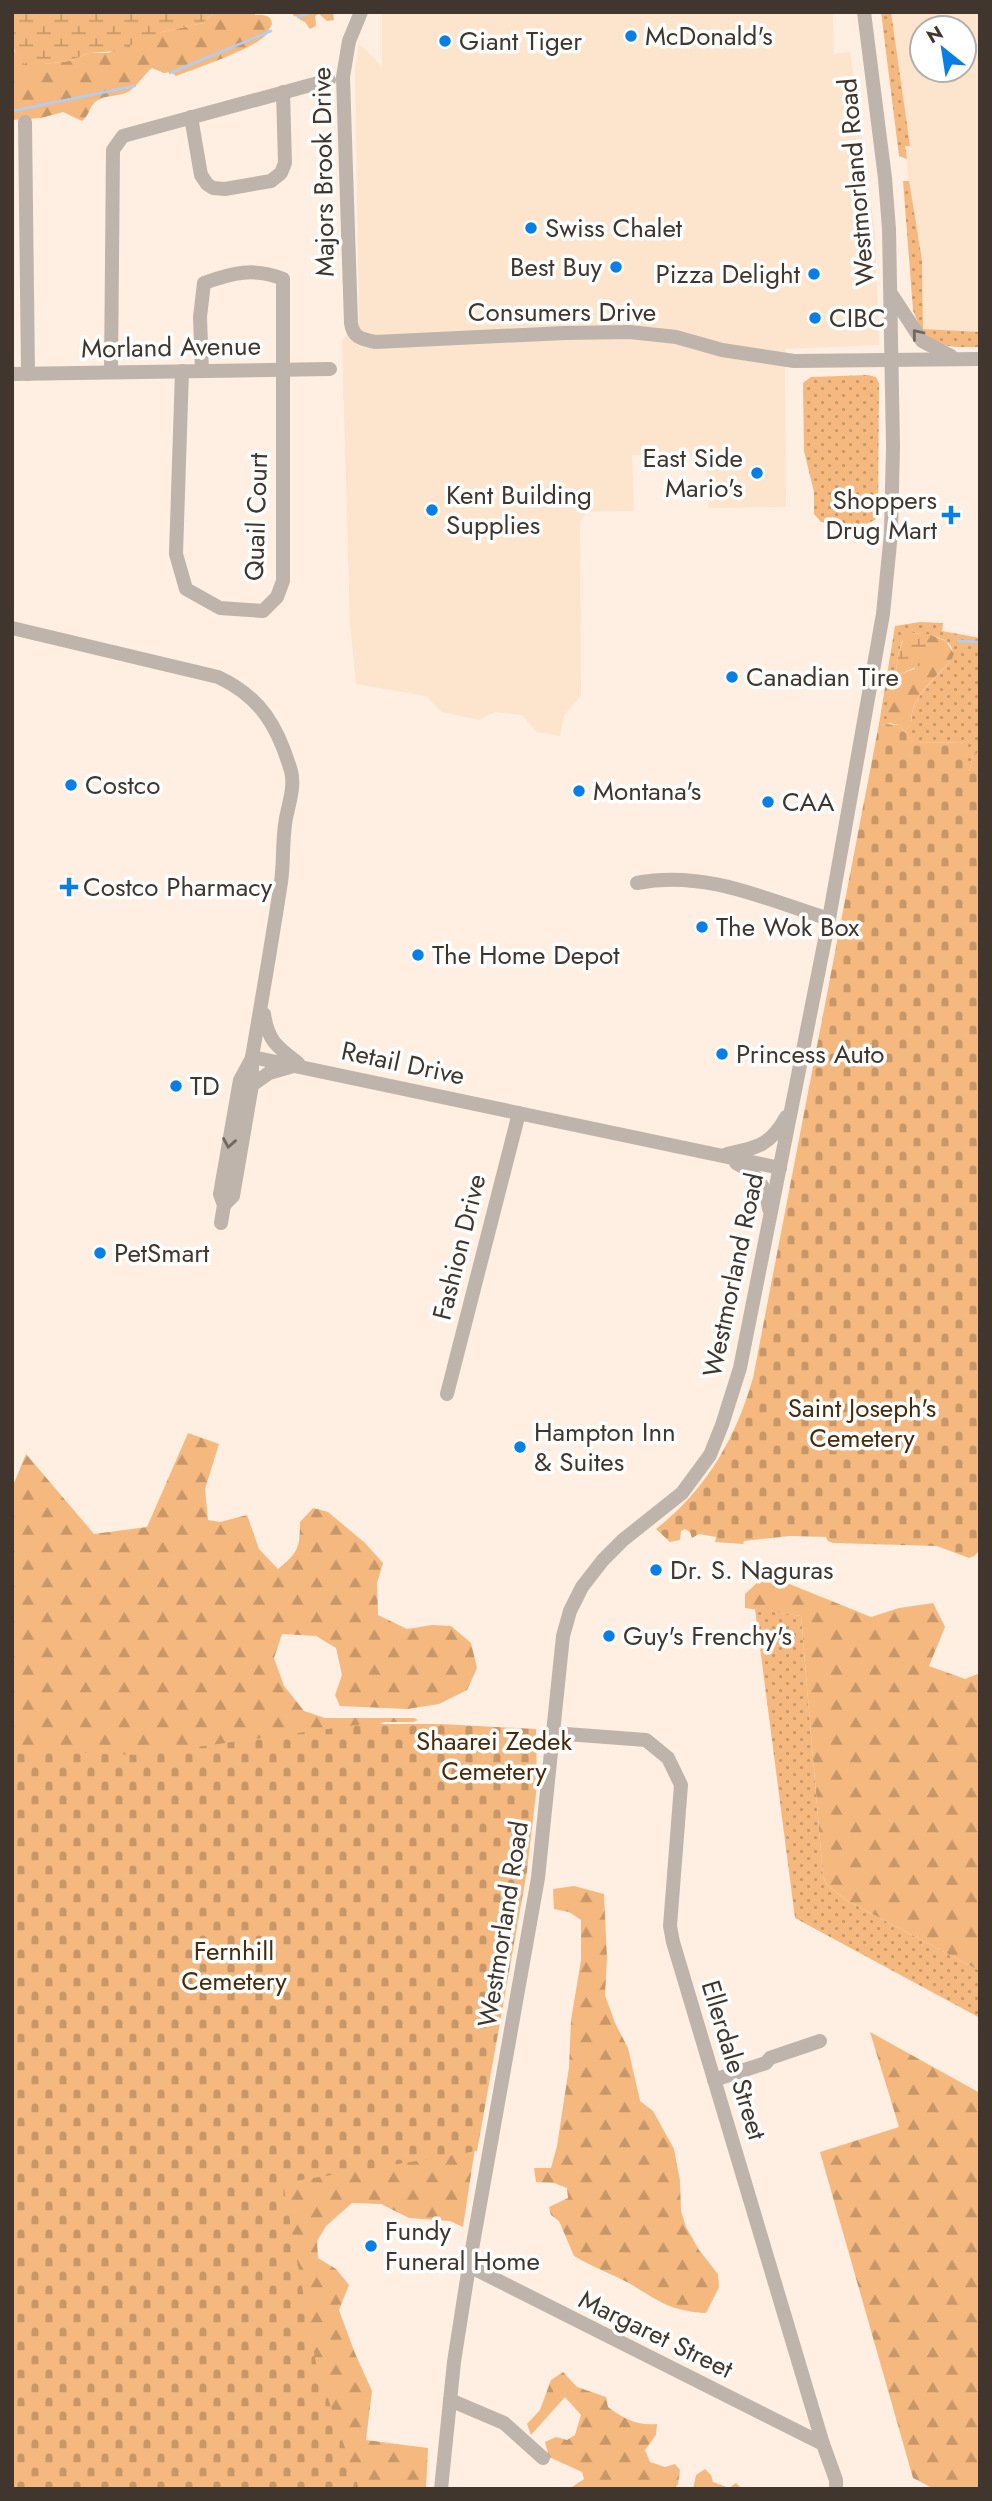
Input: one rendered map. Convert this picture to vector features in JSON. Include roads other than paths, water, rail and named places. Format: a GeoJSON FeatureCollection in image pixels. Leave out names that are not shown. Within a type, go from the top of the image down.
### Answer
{"type":"FeatureCollection","features":[{"type":"Feature","properties":{"kind":"street","name":"Majors Brook Drive"},"geometry":{"type":"LineString","coordinates":[[354,334],[351,323],[344,77],[349,41],[362,12]]}},
{"type":"Feature","properties":{"kind":"street","name":"Westmorland Road"},"geometry":{"type":"LineString","coordinates":[[441,2489],[468,2266],[538,1878],[563,1636],[570,1611],[582,1587],[603,1560],[623,1540],[682,1493],[710,1455],[732,1397],[829,919],[870,688],[889,563],[893,458],[891,294],[885,178],[864,12]]}},
{"type":"Feature","properties":{"kind":"street"},"geometry":{"type":"LineString","coordinates":[[111,372],[113,150],[123,136],[329,79]]}},
{"type":"Feature","properties":{"kind":"street"},"geometry":{"type":"LineString","coordinates":[[191,117],[201,175],[207,184],[213,188],[225,189],[271,181],[281,173],[285,163],[283,92]]}},
{"type":"Feature","properties":{"kind":"street"},"geometry":{"type":"LineString","coordinates":[[25,122],[28,374]]}},
{"type":"Feature","properties":{"kind":"street"},"geometry":{"type":"LineString","coordinates":[[202,371],[200,317],[204,283],[228,274],[265,271],[283,279],[282,370]]}},
{"type":"Feature","properties":{"kind":"street"},"geometry":{"type":"LineString","coordinates":[[891,294],[922,341],[937,351],[956,358]]}},
{"type":"Feature","properties":{"kind":"street","name":"Consumers Drive"},"geometry":{"type":"LineString","coordinates":[[354,334],[375,342],[630,332],[676,337],[722,350],[776,359],[980,359]]}},
{"type":"Feature","properties":{"kind":"street","name":"Morland Avenue"},"geometry":{"type":"LineString","coordinates":[[12,374],[330,369]]}},
{"type":"Feature","properties":{"kind":"street","name":"Quail Court"},"geometry":{"type":"LineString","coordinates":[[182,371],[176,554],[186,589],[220,608],[263,611],[277,597],[283,581],[282,370]]}},
{"type":"Feature","properties":{"kind":"street"},"geometry":{"type":"LineString","coordinates":[[12,628],[218,677],[234,684],[258,704],[284,747],[288,765],[284,772],[283,804],[286,817],[281,879],[233,1196],[224,1205]]}},
{"type":"Feature","properties":{"kind":"street"},"geometry":{"type":"LineString","coordinates":[[638,883],[682,878],[716,883],[829,919]]}},
{"type":"Feature","properties":{"kind":"street"},"geometry":{"type":"LineString","coordinates":[[262,1000],[266,1030],[273,1044],[302,1066]]}},
{"type":"Feature","properties":{"kind":"street"},"geometry":{"type":"LineString","coordinates":[[221,1223],[224,1205],[220,1194],[240,1080],[252,1057]]}},
{"type":"Feature","properties":{"kind":"street","name":"Retail Drive"},"geometry":{"type":"LineString","coordinates":[[252,1057],[780,1168]]}},
{"type":"Feature","properties":{"kind":"street"},"geometry":{"type":"LineString","coordinates":[[252,1084],[278,1070],[302,1066]]}},
{"type":"Feature","properties":{"kind":"street"},"geometry":{"type":"LineString","coordinates":[[719,1155],[764,1144],[781,1127],[792,1105]]}},
{"type":"Feature","properties":{"kind":"street","name":"Fashion Drive"},"geometry":{"type":"LineString","coordinates":[[447,1394],[519,1113]]}},
{"type":"Feature","properties":{"kind":"street"},"geometry":{"type":"LineString","coordinates":[[719,1155],[758,1178],[765,1189],[770,1219]]}},
{"type":"Feature","properties":{"kind":"street","name":"Ellerdale Street"},"geometry":{"type":"LineString","coordinates":[[553,1732],[646,1740],[668,1758],[681,1784],[670,1926],[823,2444],[836,2480],[836,2489]]}},
{"type":"Feature","properties":{"kind":"street"},"geometry":{"type":"LineString","coordinates":[[713,2075],[766,2063],[769,2058],[820,2041]]}},
{"type":"Feature","properties":{"kind":"street","name":"Margaret Street"},"geometry":{"type":"LineString","coordinates":[[468,2266],[823,2444]]}},
{"type":"Feature","properties":{"kind":"street"},"geometry":{"type":"LineString","coordinates":[[450,2400],[504,2423],[543,2458]]}},
{"type":"Feature","properties":{"kind":"waterway"},"geometry":{"type":"LineString","coordinates":[[298,17],[312,12]]}},
{"type":"Feature","properties":{"kind":"waterway"},"geometry":{"type":"LineString","coordinates":[[170,73],[271,31]]}},
{"type":"Feature","properties":{"kind":"waterway"},"geometry":{"type":"LineString","coordinates":[[12,111],[135,86]]}},
{"type":"Feature","properties":{"kind":"waterway"},"geometry":{"type":"LineString","coordinates":[[959,641],[980,642]]}},
{"type":"Feature","properties":{"kind":"place","name":"McDonald's"},"geometry":{"type":"Point","coordinates":[631,36]}},
{"type":"Feature","properties":{"kind":"place","name":"Giant Tiger"},"geometry":{"type":"Point","coordinates":[445,41]}},
{"type":"Feature","properties":{"kind":"place","name":"Swiss Chalet"},"geometry":{"type":"Point","coordinates":[531,228]}},
{"type":"Feature","properties":{"kind":"place","name":"Best Buy"},"geometry":{"type":"Point","coordinates":[616,267]}},
{"type":"Feature","properties":{"kind":"place","name":"Pizza Delight"},"geometry":{"type":"Point","coordinates":[814,274]}},
{"type":"Feature","properties":{"kind":"place","name":"CIBC"},"geometry":{"type":"Point","coordinates":[815,318]}},
{"type":"Feature","properties":{"kind":"place","name":"East Side Mario's"},"geometry":{"type":"Point","coordinates":[757,473]}},
{"type":"Feature","properties":{"kind":"place","name":"Kent Building Supplies"},"geometry":{"type":"Point","coordinates":[432,510]}},
{"type":"Feature","properties":{"kind":"place","name":"Shoppers Drug Mart"},"geometry":{"type":"Point","coordinates":[951,515]}},
{"type":"Feature","properties":{"kind":"place","name":"Canadian Tire"},"geometry":{"type":"Point","coordinates":[732,677]}},
{"type":"Feature","properties":{"kind":"place","name":"Costco"},"geometry":{"type":"Point","coordinates":[71,785]}},
{"type":"Feature","properties":{"kind":"place","name":"Montana's"},"geometry":{"type":"Point","coordinates":[579,791]}},
{"type":"Feature","properties":{"kind":"place","name":"CAA"},"geometry":{"type":"Point","coordinates":[768,802]}},
{"type":"Feature","properties":{"kind":"place","name":"Costco Pharmacy"},"geometry":{"type":"Point","coordinates":[69,887]}},
{"type":"Feature","properties":{"kind":"place","name":"The Wok Box"},"geometry":{"type":"Point","coordinates":[702,927]}},
{"type":"Feature","properties":{"kind":"place","name":"The Home Depot"},"geometry":{"type":"Point","coordinates":[418,955]}},
{"type":"Feature","properties":{"kind":"place","name":"Princess Auto"},"geometry":{"type":"Point","coordinates":[722,1054]}},
{"type":"Feature","properties":{"kind":"place","name":"TD"},"geometry":{"type":"Point","coordinates":[176,1086]}},
{"type":"Feature","properties":{"kind":"place","name":"PetSmart"},"geometry":{"type":"Point","coordinates":[100,1253]}},
{"type":"Feature","properties":{"kind":"place","name":"Hampton Inn & Suites"},"geometry":{"type":"Point","coordinates":[520,1447]}},
{"type":"Feature","properties":{"kind":"place","name":"Dr. S. Naguras"},"geometry":{"type":"Point","coordinates":[656,1570]}},
{"type":"Feature","properties":{"kind":"place","name":"Guy's Frenchy's"},"geometry":{"type":"Point","coordinates":[609,1636]}},
{"type":"Feature","properties":{"kind":"place","name":"Fundy Funeral Home"},"geometry":{"type":"Point","coordinates":[371,2246]}},
{"type":"Feature","properties":{"kind":"park label","name":"Saint Joseph's Cemetery"},"geometry":{"type":"Point","coordinates":[862,1423]}},
{"type":"Feature","properties":{"kind":"park label","name":"Shaarei Zedek Cemetery"},"geometry":{"type":"Point","coordinates":[494,1756]}},
{"type":"Feature","properties":{"kind":"park label","name":"Fernhill Cemetery"},"geometry":{"type":"Point","coordinates":[234,1966]}}]}
